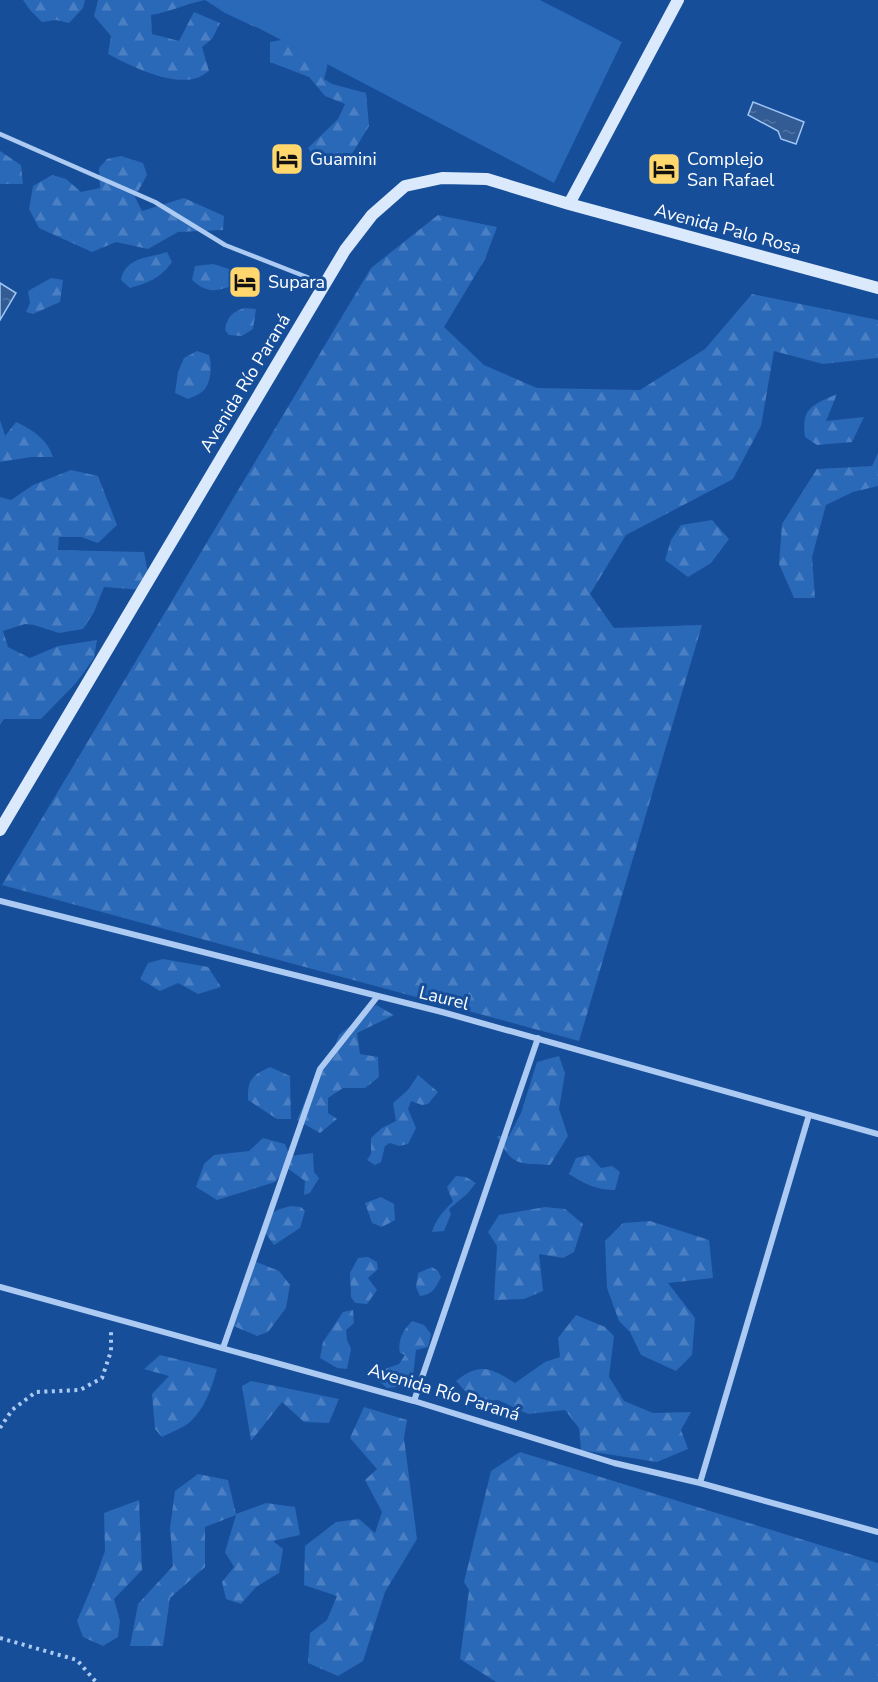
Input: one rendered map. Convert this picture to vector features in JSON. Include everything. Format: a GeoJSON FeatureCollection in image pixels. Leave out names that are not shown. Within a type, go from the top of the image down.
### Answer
{"type":"FeatureCollection","features":[{"type":"Feature","properties":{"kind":"main road"},"geometry":{"type":"LineString","coordinates":[[569,204],[678,0]]}},
{"type":"Feature","properties":{"kind":"main road","name":"Avenida Río Paraná"},"geometry":{"type":"LineString","coordinates":[[0,830],[345,250],[372,215],[405,186],[442,178],[487,178],[569,204]]}},
{"type":"Feature","properties":{"kind":"main road","name":"Avenida Palo Rosa"},"geometry":{"type":"LineString","coordinates":[[569,204],[878,288]]}},
{"type":"Feature","properties":{"kind":"street","name":"Laurel"},"geometry":{"type":"LineString","coordinates":[[0,901],[538,1038],[878,1134]]}},
{"type":"Feature","properties":{"kind":"street"},"geometry":{"type":"LineString","coordinates":[[223,1348],[320,1069],[377,997]]}},
{"type":"Feature","properties":{"kind":"street"},"geometry":{"type":"LineString","coordinates":[[414,1401],[538,1038]]}},
{"type":"Feature","properties":{"kind":"street"},"geometry":{"type":"LineString","coordinates":[[700,1483],[809,1115]]}},
{"type":"Feature","properties":{"kind":"street","name":"Avenida Río Paraná"},"geometry":{"type":"LineString","coordinates":[[0,1287],[414,1401],[614,1463],[700,1483],[878,1532]]}},
{"type":"Feature","properties":{"kind":"lane"},"geometry":{"type":"LineString","coordinates":[[0,134],[155,202],[225,245],[325,284]]}},
{"type":"Feature","properties":{"kind":"path"},"geometry":{"type":"LineString","coordinates":[[0,1428],[12,1410],[36,1392],[80,1390],[102,1378],[111,1351],[111,1318]]}},
{"type":"Feature","properties":{"kind":"path"},"geometry":{"type":"LineString","coordinates":[[0,1638],[77,1660],[96,1682]]}},
{"type":"Feature","properties":{"kind":"green space"},"geometry":{"type":"Polygon","coordinates":[[[23,0],[85,0],[83,8],[69,23],[56,20],[42,22],[23,0]]]}},
{"type":"Feature","properties":{"kind":"green space"},"geometry":{"type":"Polygon","coordinates":[[[98,0],[205,0],[151,15],[152,34],[179,41],[194,12],[220,23],[212,39],[202,47],[209,71],[197,78],[186,80],[163,77],[151,74],[108,54],[111,36],[94,16],[98,0]]]}},
{"type":"Feature","properties":{"kind":"green space"},"geometry":{"type":"Polygon","coordinates":[[[205,0],[260,0],[261,23],[255,27],[225,13],[205,0]]]}},
{"type":"Feature","properties":{"kind":"green space"},"geometry":{"type":"Polygon","coordinates":[[[205,0],[540,0],[622,42],[554,183],[205,0]]]}},
{"type":"Feature","properties":{"kind":"green space"},"geometry":{"type":"Polygon","coordinates":[[[303,36],[329,43],[324,79],[332,84],[366,93],[369,126],[350,157],[320,168],[308,148],[338,119],[345,104],[325,96],[309,77],[270,62],[270,42],[303,36]]]}},
{"type":"Feature","properties":{"kind":"green space"},"geometry":{"type":"Polygon","coordinates":[[[0,151],[21,165],[23,184],[0,184],[0,151]]]}},
{"type":"Feature","properties":{"kind":"green space"},"geometry":{"type":"Polygon","coordinates":[[[121,156],[143,163],[147,175],[135,197],[142,211],[184,198],[224,216],[223,230],[178,232],[148,249],[116,242],[92,252],[39,228],[29,209],[33,186],[52,175],[66,179],[81,192],[100,188],[99,168],[107,159],[121,156]]]}},
{"type":"Feature","properties":{"kind":"green space"},"geometry":{"type":"Polygon","coordinates":[[[438,215],[497,227],[485,259],[444,327],[484,365],[537,388],[640,390],[705,349],[752,294],[878,320],[878,358],[823,364],[774,351],[761,426],[733,479],[626,535],[590,594],[614,628],[702,625],[579,1041],[2,885],[371,268],[438,215]]]}},
{"type":"Feature","properties":{"kind":"green space"},"geometry":{"type":"Polygon","coordinates":[[[167,252],[172,262],[154,279],[130,288],[121,280],[123,272],[133,263],[167,252]]]}},
{"type":"Feature","properties":{"kind":"green space"},"geometry":{"type":"Polygon","coordinates":[[[213,264],[232,270],[229,287],[209,290],[192,280],[195,266],[213,264]]]}},
{"type":"Feature","properties":{"kind":"green space"},"geometry":{"type":"Polygon","coordinates":[[[51,278],[63,280],[60,302],[33,314],[26,312],[30,303],[28,291],[51,278]]]}},
{"type":"Feature","properties":{"kind":"green space"},"geometry":{"type":"Polygon","coordinates":[[[244,308],[256,309],[253,329],[242,336],[229,335],[225,330],[229,318],[233,313],[244,308]]]}},
{"type":"Feature","properties":{"kind":"green space"},"geometry":{"type":"Polygon","coordinates":[[[197,351],[209,355],[210,374],[205,389],[188,399],[175,393],[178,372],[184,358],[197,351]]]}},
{"type":"Feature","properties":{"kind":"green space"},"geometry":{"type":"Polygon","coordinates":[[[837,394],[826,421],[864,417],[852,442],[817,445],[805,437],[804,427],[807,413],[810,408],[837,394]]]}},
{"type":"Feature","properties":{"kind":"green space"},"geometry":{"type":"Polygon","coordinates":[[[0,420],[5,436],[16,422],[39,436],[48,445],[53,457],[31,457],[0,462],[0,420]]]}},
{"type":"Feature","properties":{"kind":"green space"},"geometry":{"type":"Polygon","coordinates":[[[878,453],[878,486],[853,492],[826,505],[812,557],[815,598],[794,598],[779,564],[782,524],[817,469],[872,466],[878,453]]]}},
{"type":"Feature","properties":{"kind":"green space"},"geometry":{"type":"Polygon","coordinates":[[[71,470],[98,476],[117,525],[98,543],[81,537],[59,537],[58,550],[144,552],[149,579],[143,590],[104,587],[94,612],[83,629],[59,633],[25,624],[3,631],[8,647],[30,658],[58,646],[97,640],[94,658],[76,683],[41,719],[4,719],[0,725],[0,497],[11,500],[33,485],[71,470]]]}},
{"type":"Feature","properties":{"kind":"green space"},"geometry":{"type":"Polygon","coordinates":[[[712,520],[729,539],[711,563],[688,577],[665,560],[671,540],[681,525],[712,520]]]}},
{"type":"Feature","properties":{"kind":"green space"},"geometry":{"type":"Polygon","coordinates":[[[163,959],[208,967],[221,987],[198,994],[178,983],[160,991],[140,979],[148,963],[163,959]]]}},
{"type":"Feature","properties":{"kind":"green space"},"geometry":{"type":"Polygon","coordinates":[[[376,1005],[394,1015],[357,1033],[360,1054],[378,1057],[379,1077],[365,1088],[343,1088],[328,1098],[328,1113],[337,1119],[320,1133],[297,1120],[313,1082],[332,1053],[339,1035],[376,1005]]]}},
{"type":"Feature","properties":{"kind":"green space"},"geometry":{"type":"Polygon","coordinates":[[[559,1056],[565,1073],[559,1109],[568,1136],[550,1165],[517,1161],[507,1153],[497,1136],[509,1136],[521,1113],[537,1062],[559,1056]]]}},
{"type":"Feature","properties":{"kind":"green space"},"geometry":{"type":"Polygon","coordinates":[[[270,1067],[290,1076],[291,1119],[277,1119],[248,1100],[252,1079],[270,1067]]]}},
{"type":"Feature","properties":{"kind":"green space"},"geometry":{"type":"Polygon","coordinates":[[[418,1075],[438,1092],[428,1104],[422,1105],[411,1101],[408,1109],[416,1128],[408,1144],[399,1146],[390,1143],[385,1146],[381,1162],[375,1165],[367,1160],[371,1154],[371,1138],[382,1128],[396,1121],[393,1103],[408,1090],[418,1075]]]}},
{"type":"Feature","properties":{"kind":"green space"},"geometry":{"type":"Polygon","coordinates":[[[263,1138],[285,1144],[290,1156],[313,1153],[314,1172],[319,1178],[310,1193],[304,1195],[305,1181],[286,1167],[275,1182],[217,1200],[196,1187],[204,1164],[214,1155],[249,1151],[263,1138]]]}},
{"type":"Feature","properties":{"kind":"green space"},"geometry":{"type":"Polygon","coordinates":[[[589,1155],[601,1168],[612,1166],[620,1172],[615,1190],[591,1186],[569,1174],[576,1158],[589,1155]]]}},
{"type":"Feature","properties":{"kind":"green space"},"geometry":{"type":"Polygon","coordinates":[[[456,1176],[466,1177],[476,1183],[449,1209],[451,1214],[444,1231],[432,1232],[440,1216],[453,1202],[447,1187],[456,1176]]]}},
{"type":"Feature","properties":{"kind":"green space"},"geometry":{"type":"Polygon","coordinates":[[[381,1197],[394,1204],[395,1220],[382,1227],[372,1223],[365,1203],[381,1197]]]}},
{"type":"Feature","properties":{"kind":"green space"},"geometry":{"type":"Polygon","coordinates":[[[292,1206],[301,1207],[305,1211],[300,1228],[274,1245],[264,1231],[267,1220],[277,1210],[292,1206]]]}},
{"type":"Feature","properties":{"kind":"green space"},"geometry":{"type":"Polygon","coordinates":[[[545,1207],[565,1209],[583,1224],[574,1252],[563,1258],[539,1254],[543,1291],[524,1299],[494,1300],[497,1246],[488,1232],[499,1215],[545,1207]]]}},
{"type":"Feature","properties":{"kind":"green space"},"geometry":{"type":"Polygon","coordinates":[[[650,1221],[709,1240],[713,1278],[668,1283],[695,1318],[692,1355],[676,1371],[641,1355],[630,1332],[619,1321],[607,1288],[605,1241],[623,1223],[650,1221]]]}},
{"type":"Feature","properties":{"kind":"green space"},"geometry":{"type":"Polygon","coordinates":[[[368,1257],[377,1262],[378,1269],[368,1278],[377,1290],[367,1304],[355,1303],[351,1297],[350,1273],[358,1258],[368,1257]]]}},
{"type":"Feature","properties":{"kind":"green space"},"geometry":{"type":"Polygon","coordinates":[[[254,1261],[279,1271],[290,1285],[286,1308],[268,1332],[257,1336],[231,1325],[232,1313],[248,1286],[254,1261]]]}},
{"type":"Feature","properties":{"kind":"green space"},"geometry":{"type":"Polygon","coordinates":[[[432,1267],[441,1277],[433,1290],[420,1296],[416,1287],[418,1273],[432,1267]]]}},
{"type":"Feature","properties":{"kind":"green space"},"geometry":{"type":"Polygon","coordinates":[[[353,1310],[354,1323],[346,1330],[351,1349],[347,1369],[337,1368],[320,1358],[323,1342],[343,1312],[353,1310]]]}},
{"type":"Feature","properties":{"kind":"green space"},"geometry":{"type":"Polygon","coordinates":[[[576,1315],[605,1327],[614,1336],[609,1377],[624,1401],[653,1413],[691,1412],[681,1430],[688,1449],[657,1462],[581,1450],[579,1428],[565,1410],[528,1414],[498,1400],[475,1402],[456,1381],[472,1371],[486,1369],[515,1383],[545,1362],[560,1357],[558,1338],[576,1315]]]}},
{"type":"Feature","properties":{"kind":"green space"},"geometry":{"type":"Polygon","coordinates":[[[412,1321],[424,1325],[431,1334],[428,1347],[416,1350],[413,1376],[404,1386],[387,1388],[371,1374],[399,1364],[405,1355],[400,1353],[400,1340],[412,1321]]]}},
{"type":"Feature","properties":{"kind":"green space"},"geometry":{"type":"Polygon","coordinates":[[[160,1355],[217,1369],[207,1397],[196,1416],[185,1426],[162,1437],[155,1429],[152,1394],[169,1376],[144,1369],[160,1355]]]}},
{"type":"Feature","properties":{"kind":"green space"},"geometry":{"type":"Polygon","coordinates":[[[251,1381],[339,1399],[329,1423],[304,1422],[282,1402],[251,1441],[242,1386],[251,1381]]]}},
{"type":"Feature","properties":{"kind":"green space"},"geometry":{"type":"Polygon","coordinates":[[[364,1407],[407,1420],[404,1438],[417,1539],[385,1592],[363,1661],[338,1676],[308,1663],[310,1633],[327,1620],[337,1596],[304,1585],[305,1546],[336,1522],[359,1519],[375,1533],[382,1512],[365,1480],[377,1469],[350,1438],[364,1407]]]}},
{"type":"Feature","properties":{"kind":"green space"},"geometry":{"type":"Polygon","coordinates":[[[520,1452],[878,1563],[878,1682],[496,1682],[460,1659],[469,1590],[464,1582],[491,1471],[520,1452]]]}},
{"type":"Feature","properties":{"kind":"green space"},"geometry":{"type":"Polygon","coordinates":[[[198,1474],[228,1480],[236,1514],[266,1503],[295,1507],[300,1535],[273,1541],[283,1549],[279,1573],[256,1587],[241,1604],[226,1599],[222,1582],[234,1567],[225,1552],[236,1515],[205,1527],[205,1567],[170,1598],[163,1646],[130,1646],[138,1604],[173,1566],[170,1528],[175,1491],[198,1474]]]}},
{"type":"Feature","properties":{"kind":"green space"},"geometry":{"type":"Polygon","coordinates":[[[139,1500],[142,1570],[114,1599],[120,1621],[118,1637],[103,1646],[83,1637],[77,1621],[105,1551],[104,1513],[139,1500]]]}},
{"type":"Feature","properties":{"kind":"water"},"geometry":{"type":"Polygon","coordinates":[[[753,102],[804,122],[796,144],[781,139],[778,131],[748,115],[753,102]]]}},
{"type":"Feature","properties":{"kind":"water"},"geometry":{"type":"Polygon","coordinates":[[[0,283],[16,293],[0,320],[0,283]]]}},
{"type":"Feature","properties":{"kind":"place","name":"Guamini"},"geometry":{"type":"Point","coordinates":[287,159]}},
{"type":"Feature","properties":{"kind":"place","name":"Complejo San Rafael"},"geometry":{"type":"Point","coordinates":[664,169]}},
{"type":"Feature","properties":{"kind":"place","name":"Supara"},"geometry":{"type":"Point","coordinates":[245,282]}}]}
